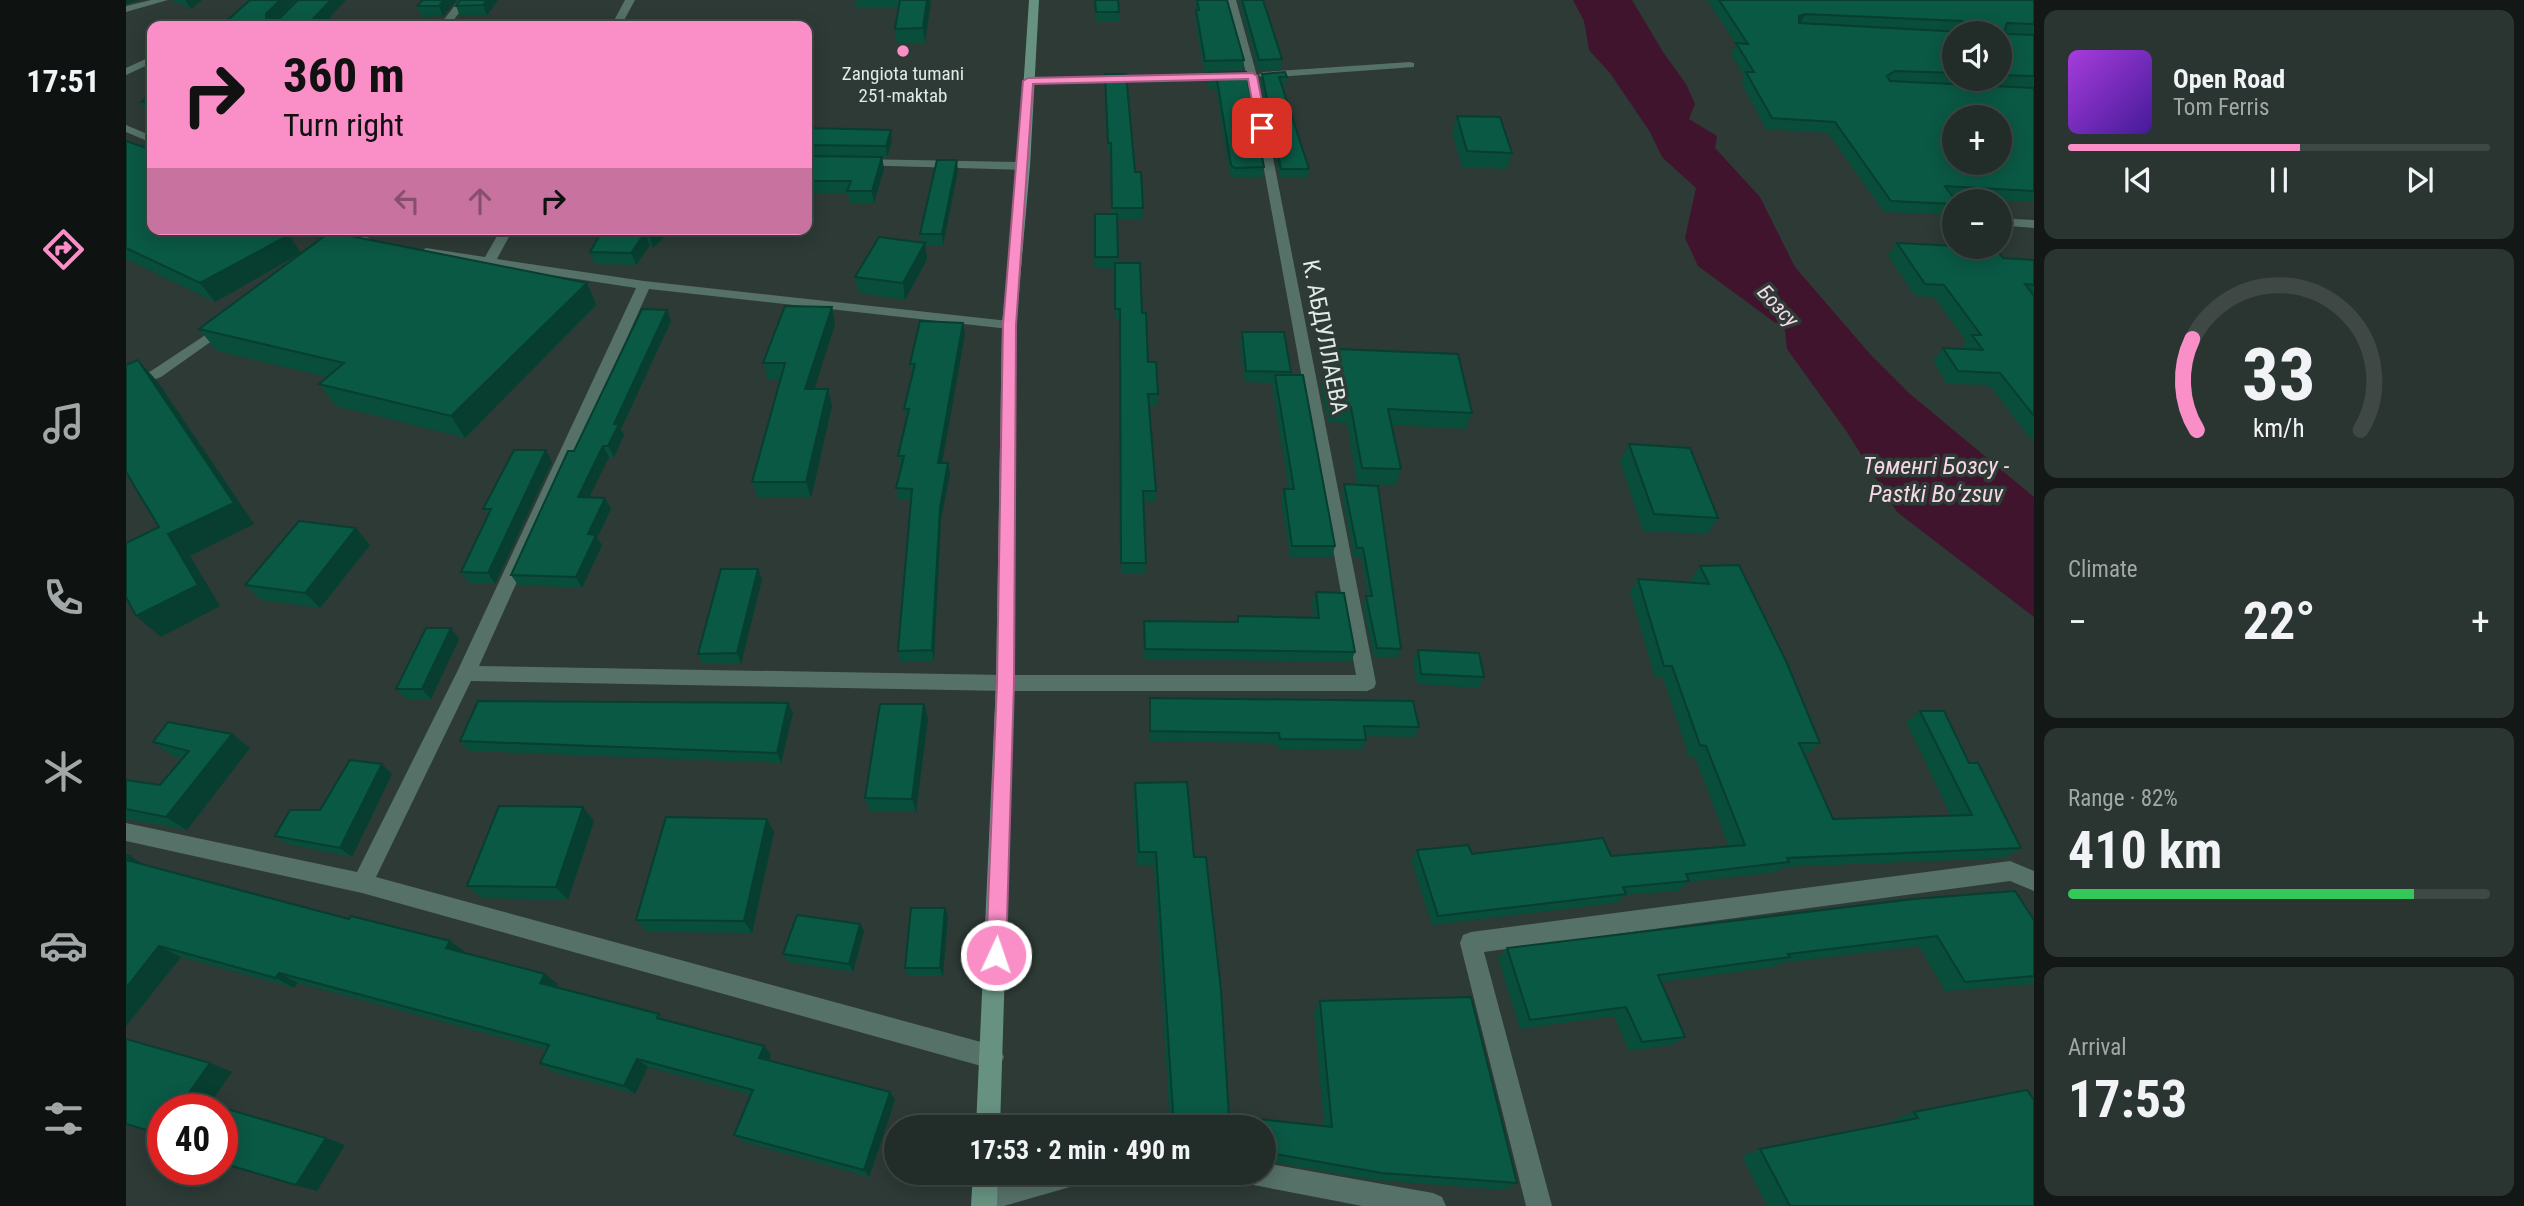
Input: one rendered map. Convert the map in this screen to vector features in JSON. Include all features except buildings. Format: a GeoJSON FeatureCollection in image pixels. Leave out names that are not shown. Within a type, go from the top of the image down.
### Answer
{"type":"FeatureCollection","features":[{"type":"Feature","properties":{"kind":"street"},"geometry":{"type":"LineString","coordinates":[[126,9],[163,0]]}},
{"type":"Feature","properties":{"kind":"street"},"geometry":{"type":"LineString","coordinates":[[448,21],[464,0]]}},
{"type":"Feature","properties":{"kind":"street"},"geometry":{"type":"LineString","coordinates":[[619,21],[631,0]]}},
{"type":"Feature","properties":{"kind":"street"},"geometry":{"type":"LineString","coordinates":[[989,1115],[1005,683],[1009,325],[1024,166],[1034,0]]}},
{"type":"Feature","properties":{"kind":"street","name":"К. АБДУЛЛАЕВА"},"geometry":{"type":"LineString","coordinates":[[1005,683],[1367,683],[1252,76],[1231,0]]}},
{"type":"Feature","properties":{"kind":"street"},"geometry":{"type":"LineString","coordinates":[[126,72],[147,62]]}},
{"type":"Feature","properties":{"kind":"street"},"geometry":{"type":"LineString","coordinates":[[1028,81],[1252,76],[1410,65]]}},
{"type":"Feature","properties":{"kind":"street"},"geometry":{"type":"LineString","coordinates":[[126,128],[147,134]]}},
{"type":"Feature","properties":{"kind":"street"},"geometry":{"type":"LineString","coordinates":[[847,162],[1024,166]]}},
{"type":"Feature","properties":{"kind":"street"},"geometry":{"type":"LineString","coordinates":[[2014,223],[2034,225]]}},
{"type":"Feature","properties":{"kind":"street"},"geometry":{"type":"LineString","coordinates":[[344,235],[348,240],[366,243],[644,285],[1009,325]]}},
{"type":"Feature","properties":{"kind":"street"},"geometry":{"type":"LineString","coordinates":[[489,262],[504,235]]}},
{"type":"Feature","properties":{"kind":"street"},"geometry":{"type":"LineString","coordinates":[[362,883],[466,673],[644,285]]}},
{"type":"Feature","properties":{"kind":"street"},"geometry":{"type":"LineString","coordinates":[[466,673],[1005,683]]}},
{"type":"Feature","properties":{"kind":"street"},"geometry":{"type":"LineString","coordinates":[[126,832],[362,883],[992,1057]]}},
{"type":"Feature","properties":{"kind":"street"},"geometry":{"type":"LineString","coordinates":[[1539,1206],[1471,943],[2010,871],[2034,881]]}},
{"type":"Feature","properties":{"kind":"street"},"geometry":{"type":"LineString","coordinates":[[1276,1178],[1433,1206]]}},
{"type":"Feature","properties":{"kind":"street"},"geometry":{"type":"LineString","coordinates":[[985,1202],[1037,1185]]}},
{"type":"Feature","properties":{"kind":"lane"},"geometry":{"type":"LineString","coordinates":[[126,386],[156,374],[233,320]]}},
{"type":"Feature","properties":{"kind":"water","name":"Төменгі Бозсу - Pastki Boʻzsuv"},"geometry":{"type":"Polygon","coordinates":[[[1573,0],[1632,0],[1686,84],[1695,104],[1689,119],[1717,136],[1715,148],[1760,197],[1795,267],[1870,354],[1910,394],[2034,497],[2034,617],[1897,512],[1847,432],[1787,349],[1785,330],[1698,266],[1685,238],[1696,188],[1662,157],[1650,132],[1610,73],[1589,50],[1584,21],[1573,0]]]}},
{"type":"Feature","properties":{"kind":"place","name":"Zangiota tumani 251-maktab"},"geometry":{"type":"Point","coordinates":[903,51]}},
{"type":"Feature","properties":{"kind":"route"},"geometry":{"type":"LineString","coordinates":[[996,955],[1005,683],[1009,325],[1024,166],[1028,81],[1252,76],[1262,128]]}},
{"type":"Feature","properties":{"kind":"water label","name":"Бозсу"},"geometry":{"type":"Point","coordinates":[1778,306]}}]}
